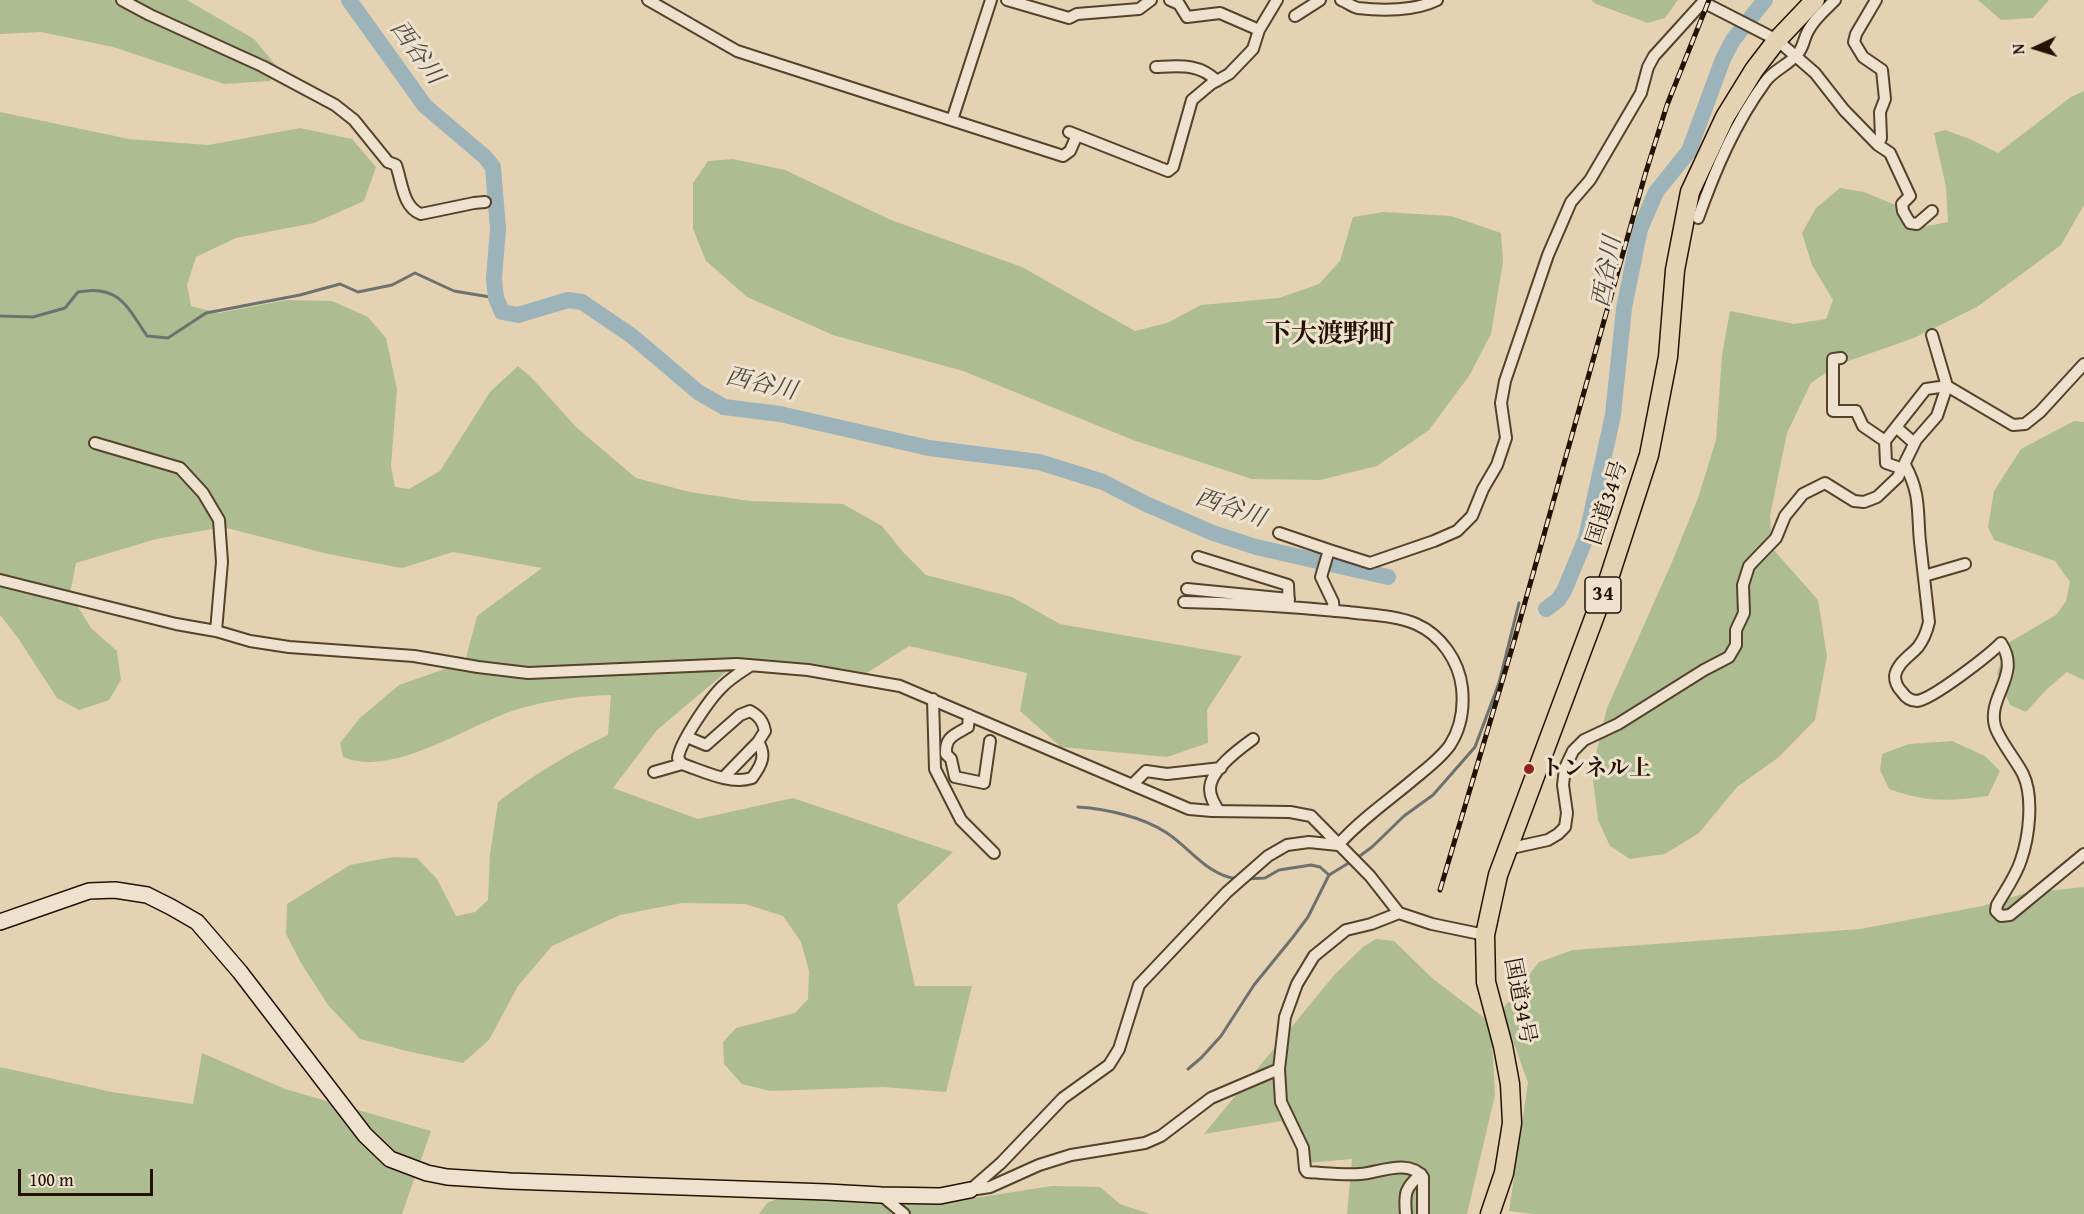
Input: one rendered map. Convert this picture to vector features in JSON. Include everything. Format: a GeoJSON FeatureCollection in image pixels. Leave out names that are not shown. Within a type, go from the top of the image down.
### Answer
{"type":"FeatureCollection","features":[{"type":"Feature","properties":{"kind":"highway","name":"国道34号"},"geometry":{"type":"LineString","coordinates":[[1490,1214],[1504,1173],[1512,1123],[1508,1074],[1486,982],[1485,935],[1498,875],[1609,578],[1649,455],[1668,357],[1675,270],[1690,192],[1725,117],[1754,70],[1777,40],[1815,0]]}},
{"type":"Feature","properties":{"kind":"street"},"geometry":{"type":"LineString","coordinates":[[122,0],[262,66],[335,105],[354,120],[388,162],[396,165],[409,206],[414,211],[421,214],[485,202]]}},
{"type":"Feature","properties":{"kind":"street"},"geometry":{"type":"LineString","coordinates":[[648,0],[737,51],[1063,156],[1070,151],[1073,134],[1168,171],[1173,166],[1192,100],[1230,74],[1253,49],[1259,30],[1277,0]]}},
{"type":"Feature","properties":{"kind":"street"},"geometry":{"type":"LineString","coordinates":[[952,120],[991,0]]}},
{"type":"Feature","properties":{"kind":"street"},"geometry":{"type":"LineString","coordinates":[[1007,0],[1069,18],[1077,14],[1138,9],[1151,0]]}},
{"type":"Feature","properties":{"kind":"street"},"geometry":{"type":"LineString","coordinates":[[1170,0],[1179,4],[1187,17],[1220,13],[1259,30]]}},
{"type":"Feature","properties":{"kind":"street"},"geometry":{"type":"LineString","coordinates":[[1295,16],[1320,0]]}},
{"type":"Feature","properties":{"kind":"street"},"geometry":{"type":"LineString","coordinates":[[1344,0],[1356,8],[1410,9],[1428,5],[1437,0]]}},
{"type":"Feature","properties":{"kind":"street"},"geometry":{"type":"LineString","coordinates":[[1698,218],[1725,148],[1745,113],[1773,72],[1788,64],[1802,49],[1812,23],[1835,0]]}},
{"type":"Feature","properties":{"kind":"street"},"geometry":{"type":"LineString","coordinates":[[1876,0],[1856,34],[1854,42],[1863,57],[1882,70],[1885,99],[1880,112],[1881,138],[1878,145]]}},
{"type":"Feature","properties":{"kind":"street"},"geometry":{"type":"LineString","coordinates":[[1279,532],[1328,552],[1370,563],[1434,542],[1457,531],[1472,516],[1483,489],[1497,465],[1506,438],[1501,403],[1505,381],[1548,255],[1571,202],[1590,180],[1641,93],[1648,67],[1654,56],[1703,2],[1777,40],[1815,73],[1844,110],[1878,145],[1890,153],[1910,196],[1902,204],[1910,223],[1917,224],[1932,211]]}},
{"type":"Feature","properties":{"kind":"street"},"geometry":{"type":"LineString","coordinates":[[1156,67],[1196,67],[1208,72],[1217,81]]}},
{"type":"Feature","properties":{"kind":"street"},"geometry":{"type":"LineString","coordinates":[[1507,849],[1548,840],[1565,827],[1567,813],[1563,785],[1565,768],[1573,751],[1584,740],[1618,724],[1729,657],[1736,645],[1736,630],[1744,613],[1743,585],[1749,566],[1776,537],[1785,516],[1803,494],[1825,483],[1854,501],[1864,502],[1877,497],[1890,487],[1904,467],[1914,443],[1937,416],[1947,386],[1932,335]]}},
{"type":"Feature","properties":{"kind":"street"},"geometry":{"type":"LineString","coordinates":[[1833,359],[1833,411],[1856,411],[1863,426],[1885,441]]}},
{"type":"Feature","properties":{"kind":"street"},"geometry":{"type":"LineString","coordinates":[[2084,364],[2040,412],[2025,424],[2013,425],[1947,386],[1926,389],[1885,441],[1886,463],[1904,467],[1912,478],[1919,500],[1929,622],[1926,634],[1919,646],[1897,668],[1895,679],[1898,688],[1906,698],[1914,701],[1925,699],[1981,660],[2001,643],[2007,652],[2008,670],[2006,682],[1995,707],[1995,727],[2028,786],[2030,810],[2022,859],[1996,911],[2001,916],[2010,915],[2084,854]]}},
{"type":"Feature","properties":{"kind":"street"},"geometry":{"type":"LineString","coordinates":[[1896,427],[1914,443]]}},
{"type":"Feature","properties":{"kind":"street"},"geometry":{"type":"LineString","coordinates":[[95,443],[180,468],[203,493],[219,520],[222,562],[216,631]]}},
{"type":"Feature","properties":{"kind":"street"},"geometry":{"type":"LineString","coordinates":[[1328,552],[1321,577],[1333,602],[1334,611]]}},
{"type":"Feature","properties":{"kind":"street"},"geometry":{"type":"LineString","coordinates":[[1198,557],[1288,585],[1289,603]]}},
{"type":"Feature","properties":{"kind":"street"},"geometry":{"type":"LineString","coordinates":[[1924,576],[1965,564]]}},
{"type":"Feature","properties":{"kind":"street"},"geometry":{"type":"LineString","coordinates":[[0,580],[176,624],[216,631],[250,641],[289,647],[414,656],[528,673],[706,664],[808,670],[900,686],[1189,809],[1219,812],[1290,812],[1311,816],[1370,876],[1399,913],[1432,924],[1485,935]]}},
{"type":"Feature","properties":{"kind":"street"},"geometry":{"type":"LineString","coordinates":[[1187,589],[1387,617],[1416,624],[1437,638],[1452,656],[1461,677],[1463,701],[1460,724],[1449,745],[1430,766],[1350,832],[1338,845]]}},
{"type":"Feature","properties":{"kind":"street"},"geometry":{"type":"LineString","coordinates":[[1184,602],[1289,603]]}},
{"type":"Feature","properties":{"kind":"street"},"geometry":{"type":"LineString","coordinates":[[750,666],[722,687],[679,750],[678,759],[682,764],[730,780],[744,780],[752,778],[760,768],[763,759],[762,748],[758,742]]}},
{"type":"Feature","properties":{"kind":"street"},"geometry":{"type":"LineString","coordinates":[[933,699],[935,769],[961,820],[994,853]]}},
{"type":"Feature","properties":{"kind":"street"},"geometry":{"type":"LineString","coordinates":[[687,737],[706,745],[740,715],[750,711],[758,715],[764,724],[765,731],[730,780]]}},
{"type":"Feature","properties":{"kind":"street"},"geometry":{"type":"LineString","coordinates":[[969,716],[968,727],[952,736],[946,744],[946,754],[951,759],[955,777],[984,783],[990,741]]}},
{"type":"Feature","properties":{"kind":"street"},"geometry":{"type":"LineString","coordinates":[[1219,812],[1213,802],[1210,791],[1211,783],[1237,751],[1253,739]]}},
{"type":"Feature","properties":{"kind":"street"},"geometry":{"type":"LineString","coordinates":[[654,772],[682,764]]}},
{"type":"Feature","properties":{"kind":"street"},"geometry":{"type":"LineString","coordinates":[[1133,784],[1146,771],[1167,774],[1221,768]]}},
{"type":"Feature","properties":{"kind":"street"},"geometry":{"type":"LineString","coordinates":[[970,1190],[1001,1163],[1063,1098],[1109,1065],[1119,1048],[1139,985],[1227,892],[1268,856],[1287,845],[1309,842],[1338,845]]}},
{"type":"Feature","properties":{"kind":"street"},"geometry":{"type":"LineString","coordinates":[[0,922],[89,891],[115,890],[147,895],[171,907],[197,922],[240,972],[365,1135],[390,1159],[427,1173],[447,1177],[940,1196],[990,1186],[1071,1155],[1145,1143],[1161,1136],[1211,1098],[1279,1069]]}},
{"type":"Feature","properties":{"kind":"street"},"geometry":{"type":"LineString","coordinates":[[1399,913],[1371,924],[1346,930],[1314,956],[1297,984],[1285,1017],[1279,1069],[1281,1102],[1303,1148],[1307,1172],[1363,1174],[1393,1167],[1414,1170],[1423,1177],[1423,1214]]}},
{"type":"Feature","properties":{"kind":"street"},"geometry":{"type":"LineString","coordinates":[[1406,1214],[1405,1201],[1408,1186],[1421,1174]]}},
{"type":"Feature","properties":{"kind":"street"},"geometry":{"type":"LineString","coordinates":[[881,1195],[904,1214]]}},
{"type":"Feature","properties":{"kind":"green space"},"geometry":{"type":"Polygon","coordinates":[[[0,0],[187,0],[254,39],[280,70],[270,81],[224,84],[113,47],[41,32],[0,34],[0,0]]]}},
{"type":"Feature","properties":{"kind":"green space"},"geometry":{"type":"Polygon","coordinates":[[[1591,0],[1678,0],[1665,18],[1648,23],[1596,4],[1591,0]]]}},
{"type":"Feature","properties":{"kind":"green space"},"geometry":{"type":"Polygon","coordinates":[[[1978,0],[2049,0],[2033,18],[2001,20],[1978,0]]]}},
{"type":"Feature","properties":{"kind":"green space"},"geometry":{"type":"Polygon","coordinates":[[[2084,91],[2084,205],[2061,245],[1977,307],[1914,338],[1837,365],[1811,383],[1787,433],[1770,516],[1772,548],[1818,600],[1827,656],[1815,720],[1779,757],[1737,787],[1699,833],[1665,854],[1630,859],[1610,846],[1598,820],[1592,771],[1607,708],[1672,562],[1698,498],[1716,440],[1722,355],[1730,311],[1794,324],[1826,319],[1833,300],[1812,265],[1802,233],[1816,208],[1840,188],[1864,192],[1898,206],[1913,229],[1948,222],[1946,187],[1934,133],[1945,130],[1998,153],[2071,97],[2084,91]]]}},
{"type":"Feature","properties":{"kind":"green space"},"geometry":{"type":"Polygon","coordinates":[[[0,112],[129,139],[208,145],[300,128],[352,139],[376,167],[364,201],[314,223],[236,238],[196,257],[187,285],[191,306],[218,313],[288,300],[332,301],[368,317],[386,338],[397,389],[391,466],[395,487],[409,489],[440,471],[490,392],[518,366],[532,378],[576,427],[636,478],[690,492],[750,501],[843,504],[882,526],[926,575],[1012,597],[1060,624],[1242,656],[1207,710],[1208,743],[1167,757],[1061,747],[1020,711],[1027,673],[909,646],[856,680],[793,673],[726,672],[657,730],[613,788],[698,819],[793,798],[953,852],[897,905],[915,986],[972,986],[946,1092],[883,1087],[770,1091],[742,1084],[724,1064],[723,1042],[736,1028],[795,1013],[808,999],[809,971],[801,942],[783,916],[745,904],[682,903],[620,915],[552,946],[518,986],[489,1040],[463,1063],[360,1039],[328,1005],[301,963],[286,934],[287,904],[350,865],[393,857],[417,858],[437,879],[456,916],[475,912],[488,900],[490,854],[498,802],[552,765],[608,735],[611,695],[561,700],[524,707],[406,756],[383,761],[362,762],[343,757],[340,743],[360,718],[399,685],[465,662],[477,616],[542,568],[453,552],[402,568],[328,554],[223,527],[156,539],[76,563],[70,594],[91,628],[117,651],[121,680],[109,700],[79,710],[57,698],[18,638],[0,615],[0,112]]]}},
{"type":"Feature","properties":{"kind":"green space"},"geometry":{"type":"Polygon","coordinates":[[[733,159],[785,170],[891,220],[1022,267],[1135,331],[1167,323],[1201,305],[1279,298],[1319,284],[1340,261],[1353,217],[1383,212],[1451,216],[1501,233],[1503,262],[1491,334],[1469,376],[1429,430],[1377,466],[1320,480],[1252,479],[1133,440],[963,371],[833,335],[747,297],[706,261],[693,229],[693,183],[708,161],[733,159]]]}},
{"type":"Feature","properties":{"kind":"green space"},"geometry":{"type":"Polygon","coordinates":[[[2074,421],[2084,422],[2084,680],[2067,672],[2026,712],[2010,705],[1997,673],[2008,643],[2056,615],[2066,601],[2070,582],[2055,561],[1994,540],[1988,527],[1994,491],[2021,449],[2074,421]]]}},
{"type":"Feature","properties":{"kind":"green space"},"geometry":{"type":"Polygon","coordinates":[[[1952,741],[1985,756],[2000,771],[1988,796],[1938,800],[1915,797],[1889,789],[1880,770],[1882,754],[1909,744],[1952,741]]]}},
{"type":"Feature","properties":{"kind":"green space"},"geometry":{"type":"Polygon","coordinates":[[[2084,887],[2084,1214],[1534,1214],[1509,1211],[1528,1083],[1502,1010],[1539,962],[1573,950],[1860,929],[1982,906],[2026,893],[2084,887]]]}},
{"type":"Feature","properties":{"kind":"green space"},"geometry":{"type":"Polygon","coordinates":[[[1376,939],[1394,941],[1432,978],[1491,1023],[1495,1095],[1467,1214],[1347,1214],[1352,1159],[1306,1163],[1281,1121],[1204,1134],[1335,974],[1363,947],[1376,939]]]}},
{"type":"Feature","properties":{"kind":"green space"},"geometry":{"type":"Polygon","coordinates":[[[202,1053],[285,1089],[431,1131],[402,1214],[0,1214],[0,1067],[112,1092],[193,1104],[202,1053]]]}},
{"type":"Feature","properties":{"kind":"green space"},"geometry":{"type":"Polygon","coordinates":[[[1052,1186],[1100,1187],[1120,1204],[1150,1214],[759,1214],[767,1203],[809,1187],[873,1195],[961,1200],[1052,1186]]]}},
{"type":"Feature","properties":{"kind":"waterway","name":"西谷川"},"geometry":{"type":"LineString","coordinates":[[349,0],[425,106],[485,157],[493,167],[498,229],[494,278],[496,298],[502,312],[518,315],[568,300],[582,302],[632,336],[698,392],[724,407],[780,414],[929,448],[1039,462],[1103,482],[1146,504],[1213,533],[1256,547],[1388,577]]}},
{"type":"Feature","properties":{"kind":"waterway","name":"西谷川"},"geometry":{"type":"LineString","coordinates":[[1546,609],[1558,600],[1564,591],[1586,538],[1613,415],[1624,308],[1640,229],[1656,192],[1689,151],[1723,59],[1733,40],[1765,0]]}},
{"type":"Feature","properties":{"kind":"waterway"},"geometry":{"type":"LineString","coordinates":[[0,316],[33,317],[65,308],[78,292],[103,291],[112,294],[127,307],[147,336],[168,338],[206,313],[300,295],[340,284],[358,292],[392,285],[415,273],[454,291],[496,298]]}},
{"type":"Feature","properties":{"kind":"waterway"},"geometry":{"type":"LineString","coordinates":[[1357,858],[1404,816],[1433,795],[1475,747],[1499,683],[1519,603]]}},
{"type":"Feature","properties":{"kind":"waterway"},"geometry":{"type":"LineString","coordinates":[[1078,807],[1113,812],[1147,822],[1176,839],[1208,867],[1226,877],[1237,879]]}},
{"type":"Feature","properties":{"kind":"waterway"},"geometry":{"type":"LineString","coordinates":[[1188,1069],[1221,1036],[1254,985],[1308,917],[1329,875],[1352,861]]}},
{"type":"Feature","properties":{"kind":"waterway"},"geometry":{"type":"LineString","coordinates":[[1246,879],[1265,878],[1279,870],[1311,865],[1320,867],[1329,875]]}},
{"type":"Feature","properties":{"kind":"railway"},"geometry":{"type":"LineString","coordinates":[[1440,890],[1513,645],[1645,175],[1667,105],[1709,0]]}},
{"type":"Feature","properties":{"kind":"place","name":"トンネル上"},"geometry":{"type":"Point","coordinates":[1529,769]}},
{"type":"Feature","properties":{"kind":"district","name":"下大渡野町"},"geometry":{"type":"Point","coordinates":[1330,335]}}]}
